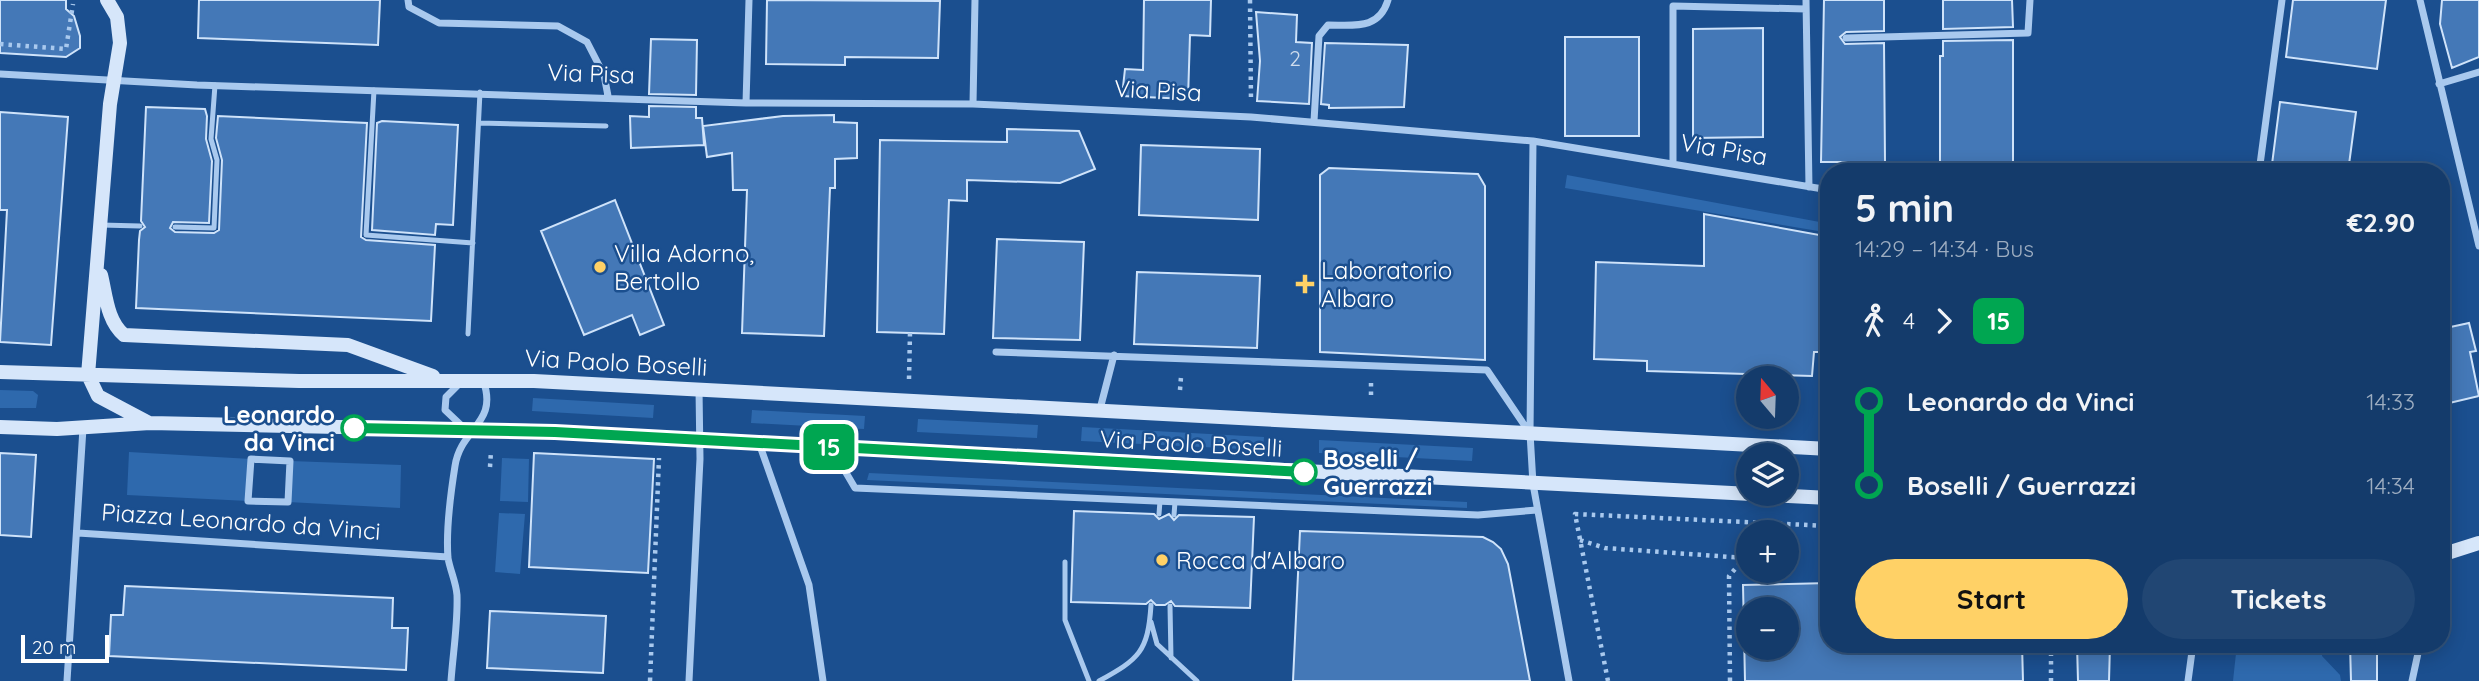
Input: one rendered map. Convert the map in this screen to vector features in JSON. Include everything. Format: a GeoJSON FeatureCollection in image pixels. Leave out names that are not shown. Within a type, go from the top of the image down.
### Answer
{"type":"FeatureCollection","features":[{"type":"Feature","properties":{"kind":"main road"},"geometry":{"type":"LineString","coordinates":[[107,0],[117,17],[120,43],[113,81],[88,375],[98,396],[150,423]]}},
{"type":"Feature","properties":{"kind":"main road"},"geometry":{"type":"LineString","coordinates":[[99,266],[111,318],[115,328],[124,335],[348,345],[445,380]]}},
{"type":"Feature","properties":{"kind":"main road"},"geometry":{"type":"LineString","coordinates":[[0,372],[299,381],[482,379]]}},
{"type":"Feature","properties":{"kind":"main road","name":"Via Paolo Boselli"},"geometry":{"type":"LineString","coordinates":[[482,379],[1100,409],[1820,449]]}},
{"type":"Feature","properties":{"kind":"main road"},"geometry":{"type":"LineString","coordinates":[[0,428],[83,428],[150,423],[469,432]]}},
{"type":"Feature","properties":{"kind":"main road","name":"Via Paolo Boselli"},"geometry":{"type":"LineString","coordinates":[[469,432],[531,431],[699,439],[1820,498]]}},
{"type":"Feature","properties":{"kind":"main road"},"geometry":{"type":"LineString","coordinates":[[2450,553],[2479,543]]}},
{"type":"Feature","properties":{"kind":"street"},"geometry":{"type":"LineString","coordinates":[[408,0],[408,7],[439,23],[558,26],[587,41],[604,75],[608,96]]}},
{"type":"Feature","properties":{"kind":"street"},"geometry":{"type":"LineString","coordinates":[[746,103],[749,0]]}},
{"type":"Feature","properties":{"kind":"street"},"geometry":{"type":"LineString","coordinates":[[974,104],[975,0]]}},
{"type":"Feature","properties":{"kind":"street"},"geometry":{"type":"LineString","coordinates":[[1314,121],[1319,36],[1328,25],[1369,25],[1384,13],[1388,0]]}},
{"type":"Feature","properties":{"kind":"street"},"geometry":{"type":"LineString","coordinates":[[1846,38],[2028,33],[2030,0]]}},
{"type":"Feature","properties":{"kind":"street"},"geometry":{"type":"LineString","coordinates":[[2260,163],[2282,0]]}},
{"type":"Feature","properties":{"kind":"street"},"geometry":{"type":"LineString","coordinates":[[2420,0],[2479,246]]}},
{"type":"Feature","properties":{"kind":"street"},"geometry":{"type":"LineString","coordinates":[[1673,164],[1673,3],[1806,4],[1809,187]]}},
{"type":"Feature","properties":{"kind":"street"},"geometry":{"type":"LineString","coordinates":[[2439,84],[2479,72]]}},
{"type":"Feature","properties":{"kind":"street","name":"Via Pisa"},"geometry":{"type":"LineString","coordinates":[[0,74],[215,85],[608,96],[746,103],[974,104],[1251,117],[1533,141],[1820,189]]}},
{"type":"Feature","properties":{"kind":"street"},"geometry":{"type":"LineString","coordinates":[[1533,141],[1530,433],[1533,484],[1569,681]]}},
{"type":"Feature","properties":{"kind":"street"},"geometry":{"type":"LineString","coordinates":[[996,352],[1487,370],[1530,433]]}},
{"type":"Feature","properties":{"kind":"street","name":"Via Paolo Boselli"},"geometry":{"type":"LineString","coordinates":[[1100,409],[1114,355]]}},
{"type":"Feature","properties":{"kind":"street"},"geometry":{"type":"LineString","coordinates":[[450,681],[457,593],[448,557],[455,465],[469,432],[480,424],[486,413],[487,392],[482,379]]}},
{"type":"Feature","properties":{"kind":"street"},"geometry":{"type":"LineString","coordinates":[[463,381],[446,397],[445,410],[469,432]]}},
{"type":"Feature","properties":{"kind":"street"},"geometry":{"type":"LineString","coordinates":[[689,681],[699,389]]}},
{"type":"Feature","properties":{"kind":"street","name":"Piazza Leonardo da Vinci"},"geometry":{"type":"LineString","coordinates":[[83,428],[78,533],[448,557]]}},
{"type":"Feature","properties":{"kind":"street"},"geometry":{"type":"LineString","coordinates":[[759,443],[808,584],[823,681]]}},
{"type":"Feature","properties":{"kind":"street"},"geometry":{"type":"LineString","coordinates":[[844,447],[845,471],[855,488],[1478,515],[1537,510]]}},
{"type":"Feature","properties":{"kind":"street"},"geometry":{"type":"LineString","coordinates":[[251,459],[290,461],[288,502],[248,502],[251,459]]}},
{"type":"Feature","properties":{"kind":"street"},"geometry":{"type":"LineString","coordinates":[[67,681],[78,533]]}},
{"type":"Feature","properties":{"kind":"street"},"geometry":{"type":"LineString","coordinates":[[2188,681],[2192,653]]}},
{"type":"Feature","properties":{"kind":"street"},"geometry":{"type":"LineString","coordinates":[[2412,681],[2418,653]]}},
{"type":"Feature","properties":{"kind":"lane"},"geometry":{"type":"LineString","coordinates":[[175,227],[214,228],[217,160],[211,139],[215,85]]}},
{"type":"Feature","properties":{"kind":"lane"},"geometry":{"type":"LineString","coordinates":[[374,89],[366,235],[473,243]]}},
{"type":"Feature","properties":{"kind":"lane"},"geometry":{"type":"LineString","coordinates":[[468,334],[480,92]]}},
{"type":"Feature","properties":{"kind":"lane"},"geometry":{"type":"LineString","coordinates":[[479,123],[606,126]]}},
{"type":"Feature","properties":{"kind":"lane"},"geometry":{"type":"LineString","coordinates":[[101,225],[140,226]]}},
{"type":"Feature","properties":{"kind":"lane"},"geometry":{"type":"LineString","coordinates":[[1159,514],[1160,501]]}},
{"type":"Feature","properties":{"kind":"lane"},"geometry":{"type":"LineString","coordinates":[[1174,515],[1175,502]]}},
{"type":"Feature","properties":{"kind":"lane"},"geometry":{"type":"LineString","coordinates":[[1065,562],[1065,620],[1089,681]]}},
{"type":"Feature","properties":{"kind":"lane"},"geometry":{"type":"LineString","coordinates":[[1099,681],[1129,665],[1142,653],[1152,605]]}},
{"type":"Feature","properties":{"kind":"lane"},"geometry":{"type":"LineString","coordinates":[[1170,606],[1171,658]]}},
{"type":"Feature","properties":{"kind":"lane"},"geometry":{"type":"LineString","coordinates":[[1150,620],[1157,644],[1197,681]]}},
{"type":"Feature","properties":{"kind":"path"},"geometry":{"type":"LineString","coordinates":[[1250,0],[1251,117]]}},
{"type":"Feature","properties":{"kind":"path"},"geometry":{"type":"LineString","coordinates":[[0,44],[66,49],[73,4]]}},
{"type":"Feature","properties":{"kind":"path"},"geometry":{"type":"LineString","coordinates":[[909,379],[910,333]]}},
{"type":"Feature","properties":{"kind":"path"},"geometry":{"type":"LineString","coordinates":[[490,467],[492,446],[502,447]]}},
{"type":"Feature","properties":{"kind":"path"},"geometry":{"type":"LineString","coordinates":[[650,681],[659,453]]}},
{"type":"Feature","properties":{"kind":"path"},"geometry":{"type":"LineString","coordinates":[[1608,681],[1575,514],[1736,522]]}},
{"type":"Feature","properties":{"kind":"path"},"geometry":{"type":"LineString","coordinates":[[1799,525],[1820,526]]}},
{"type":"Feature","properties":{"kind":"path"},"geometry":{"type":"LineString","coordinates":[[1580,540],[1605,548],[1736,555]]}},
{"type":"Feature","properties":{"kind":"path"},"geometry":{"type":"LineString","coordinates":[[1730,681],[1729,576],[1736,568]]}},
{"type":"Feature","properties":{"kind":"path"},"geometry":{"type":"LineString","coordinates":[[2051,653],[2051,681]]}},
{"type":"Feature","properties":{"kind":"shaded area"},"geometry":{"type":"Polygon","coordinates":[[[1567,175],[1820,222],[1820,231],[1565,188],[1567,175]]]}},
{"type":"Feature","properties":{"kind":"shaded area"},"geometry":{"type":"Polygon","coordinates":[[[0,390],[33,391],[38,395],[36,408],[0,408],[0,390]]]}},
{"type":"Feature","properties":{"kind":"shaded area"},"geometry":{"type":"Polygon","coordinates":[[[533,398],[654,405],[653,418],[532,411],[533,398]]]}},
{"type":"Feature","properties":{"kind":"shaded area"},"geometry":{"type":"Polygon","coordinates":[[[752,410],[865,416],[864,429],[751,423],[752,410]]]}},
{"type":"Feature","properties":{"kind":"shaded area"},"geometry":{"type":"Polygon","coordinates":[[[918,419],[1038,425],[1037,438],[917,432],[918,419]]]}},
{"type":"Feature","properties":{"kind":"shaded area"},"geometry":{"type":"Polygon","coordinates":[[[1082,427],[1264,437],[1263,450],[1081,441],[1082,427]]]}},
{"type":"Feature","properties":{"kind":"shaded area"},"geometry":{"type":"Polygon","coordinates":[[[1319,440],[1473,448],[1472,461],[1319,453],[1319,440]]]}},
{"type":"Feature","properties":{"kind":"shaded area"},"geometry":{"type":"Polygon","coordinates":[[[129,452],[251,459],[248,501],[127,495],[129,452]]]}},
{"type":"Feature","properties":{"kind":"shaded area"},"geometry":{"type":"Polygon","coordinates":[[[502,458],[529,459],[528,502],[500,501],[502,458]]]}},
{"type":"Feature","properties":{"kind":"shaded area"},"geometry":{"type":"Polygon","coordinates":[[[290,461],[401,465],[400,508],[288,502],[290,461]]]}},
{"type":"Feature","properties":{"kind":"shaded area"},"geometry":{"type":"Polygon","coordinates":[[[869,473],[1467,502],[1467,508],[867,480],[869,473]]]}},
{"type":"Feature","properties":{"kind":"shaded area"},"geometry":{"type":"Polygon","coordinates":[[[499,513],[525,514],[520,574],[495,572],[499,513]]]}},
{"type":"Feature","properties":{"kind":"shaded area"},"geometry":{"type":"Polygon","coordinates":[[[2236,653],[2322,653],[2340,675],[2341,681],[2233,681],[2236,653]]]}},
{"type":"Feature","properties":{"kind":"building"},"geometry":{"type":"Polygon","coordinates":[[[0,0],[66,0],[66,9],[74,16],[80,36],[80,48],[66,57],[0,53],[0,0]]]}},
{"type":"Feature","properties":{"kind":"building"},"geometry":{"type":"Polygon","coordinates":[[[199,0],[380,0],[378,45],[198,38],[199,0]]]}},
{"type":"Feature","properties":{"kind":"building"},"geometry":{"type":"Polygon","coordinates":[[[767,0],[940,1],[938,58],[845,57],[845,65],[766,64],[767,0]]]}},
{"type":"Feature","properties":{"kind":"building"},"geometry":{"type":"Polygon","coordinates":[[[1144,0],[1211,0],[1210,36],[1190,35],[1188,99],[1122,96],[1125,69],[1143,70],[1144,0]]]}},
{"type":"Feature","properties":{"kind":"building"},"geometry":{"type":"Polygon","coordinates":[[[1824,0],[1884,0],[1884,31],[1846,32],[1840,37],[1845,44],[1884,43],[1885,162],[1821,162],[1824,0]]]}},
{"type":"Feature","properties":{"kind":"building"},"geometry":{"type":"Polygon","coordinates":[[[1943,0],[2012,0],[2013,27],[1943,29],[1943,0]]]}},
{"type":"Feature","properties":{"kind":"building"},"geometry":{"type":"Polygon","coordinates":[[[2293,0],[2386,0],[2377,69],[2286,57],[2293,0]]]}},
{"type":"Feature","properties":{"kind":"building"},"geometry":{"type":"Polygon","coordinates":[[[2442,0],[2479,0],[2479,57],[2452,68],[2440,24],[2442,0]]]}},
{"type":"Feature","properties":{"kind":"building"},"geometry":{"type":"Polygon","coordinates":[[[1256,12],[1297,15],[1296,42],[1312,43],[1309,104],[1257,101],[1260,61],[1256,12]]]}},
{"type":"Feature","properties":{"kind":"building"},"geometry":{"type":"Polygon","coordinates":[[[1763,28],[1763,137],[1693,138],[1693,29],[1763,28]]]}},
{"type":"Feature","properties":{"kind":"building"},"geometry":{"type":"Polygon","coordinates":[[[1565,37],[1639,37],[1639,136],[1565,136],[1565,37]]]}},
{"type":"Feature","properties":{"kind":"building"},"geometry":{"type":"Polygon","coordinates":[[[651,39],[697,40],[696,95],[649,94],[651,39]]]}},
{"type":"Feature","properties":{"kind":"building"},"geometry":{"type":"Polygon","coordinates":[[[2013,40],[2013,163],[1940,163],[1940,56],[1943,56],[1943,41],[2013,40]]]}},
{"type":"Feature","properties":{"kind":"building"},"geometry":{"type":"Polygon","coordinates":[[[1325,43],[1408,45],[1404,107],[1329,108],[1329,105],[1321,104],[1325,43]]]}},
{"type":"Feature","properties":{"kind":"building"},"geometry":{"type":"Polygon","coordinates":[[[2280,102],[2356,112],[2349,163],[2272,163],[2280,102]]]}},
{"type":"Feature","properties":{"kind":"building"},"geometry":{"type":"Polygon","coordinates":[[[649,106],[696,107],[696,118],[702,118],[704,145],[631,148],[630,116],[649,117],[649,106]]]}},
{"type":"Feature","properties":{"kind":"building"},"geometry":{"type":"Polygon","coordinates":[[[146,107],[205,109],[207,116],[206,139],[212,161],[209,223],[173,222],[170,228],[175,232],[214,233],[219,230],[222,160],[216,138],[218,116],[367,123],[361,237],[366,240],[435,245],[431,321],[136,308],[140,231],[145,227],[141,221],[146,107]]]}},
{"type":"Feature","properties":{"kind":"building"},"geometry":{"type":"Polygon","coordinates":[[[0,112],[68,117],[51,345],[0,342],[7,210],[0,210],[0,112]]]}},
{"type":"Feature","properties":{"kind":"building"},"geometry":{"type":"Polygon","coordinates":[[[834,115],[834,122],[857,123],[857,158],[835,159],[835,188],[830,188],[824,336],[742,333],[747,190],[733,190],[732,153],[707,157],[703,126],[783,116],[834,115]]]}},
{"type":"Feature","properties":{"kind":"building"},"geometry":{"type":"Polygon","coordinates":[[[382,121],[458,125],[453,225],[436,224],[435,235],[372,230],[377,123],[382,121]]]}},
{"type":"Feature","properties":{"kind":"building"},"geometry":{"type":"Polygon","coordinates":[[[1007,129],[1079,131],[1095,169],[1060,183],[967,180],[967,201],[949,200],[944,334],[877,332],[880,140],[1007,142],[1007,129]]]}},
{"type":"Feature","properties":{"kind":"building"},"geometry":{"type":"Polygon","coordinates":[[[1141,145],[1260,149],[1258,220],[1139,215],[1141,145]]]}},
{"type":"Feature","properties":{"kind":"building"},"geometry":{"type":"Polygon","coordinates":[[[1329,168],[1478,174],[1485,186],[1485,360],[1320,352],[1320,175],[1329,168]]]}},
{"type":"Feature","properties":{"kind":"building","name":"Villa Adorno, Bertollo"},"geometry":{"type":"Polygon","coordinates":[[[615,200],[664,325],[640,335],[632,315],[584,335],[541,231],[615,200]]]}},
{"type":"Feature","properties":{"kind":"building"},"geometry":{"type":"Polygon","coordinates":[[[1704,214],[1820,235],[1820,352],[1814,352],[1812,376],[1799,376],[1799,366],[1736,366],[1736,374],[1647,371],[1647,361],[1594,359],[1596,262],[1704,266],[1704,214]]]}},
{"type":"Feature","properties":{"kind":"building"},"geometry":{"type":"Polygon","coordinates":[[[997,239],[1084,242],[1080,340],[993,338],[997,239]]]}},
{"type":"Feature","properties":{"kind":"building"},"geometry":{"type":"Polygon","coordinates":[[[1137,272],[1260,276],[1257,348],[1134,344],[1137,272]]]}},
{"type":"Feature","properties":{"kind":"building"},"geometry":{"type":"Polygon","coordinates":[[[2469,323],[2476,351],[2470,352],[2479,396],[2450,403],[2450,327],[2469,323]]]}},
{"type":"Feature","properties":{"kind":"building"},"geometry":{"type":"Polygon","coordinates":[[[0,453],[36,455],[31,537],[0,535],[0,453]]]}},
{"type":"Feature","properties":{"kind":"building"},"geometry":{"type":"Polygon","coordinates":[[[534,453],[654,459],[648,573],[529,567],[534,453]]]}},
{"type":"Feature","properties":{"kind":"building","name":"Rocca d'Albaro"},"geometry":{"type":"Polygon","coordinates":[[[1074,511],[1154,514],[1159,519],[1169,514],[1174,520],[1179,515],[1254,517],[1250,608],[1175,606],[1171,601],[1165,605],[1156,605],[1151,600],[1146,604],[1071,602],[1074,511]]]}},
{"type":"Feature","properties":{"kind":"building"},"geometry":{"type":"Polygon","coordinates":[[[1300,531],[1483,537],[1493,542],[1501,549],[1508,564],[1530,681],[1293,681],[1300,531]]]}},
{"type":"Feature","properties":{"kind":"building"},"geometry":{"type":"Polygon","coordinates":[[[1820,583],[1820,653],[2022,653],[2023,681],[1745,681],[1745,660],[1799,660],[1799,597],[1743,597],[1743,585],[1820,583]]]}},
{"type":"Feature","properties":{"kind":"building"},"geometry":{"type":"Polygon","coordinates":[[[125,586],[393,598],[392,628],[408,628],[406,670],[109,656],[111,615],[123,615],[125,586]]]}},
{"type":"Feature","properties":{"kind":"building"},"geometry":{"type":"Polygon","coordinates":[[[490,611],[606,616],[603,673],[487,668],[490,611]]]}},
{"type":"Feature","properties":{"kind":"building"},"geometry":{"type":"Polygon","coordinates":[[[2077,653],[2110,653],[2109,681],[2078,681],[2077,653]]]}},
{"type":"Feature","properties":{"kind":"building"},"geometry":{"type":"Polygon","coordinates":[[[2350,653],[2377,653],[2377,681],[2351,681],[2350,653]]]}},
{"type":"Feature","properties":{"kind":"bus line","name":"15"},"geometry":{"type":"LineString","coordinates":[[354,428],[555,432],[1304,472]]}},
{"type":"Feature","properties":{"kind":"place","name":"Villa Adorno, Bertollo"},"geometry":{"type":"Point","coordinates":[600,267]}},
{"type":"Feature","properties":{"kind":"place","name":"Laboratorio Albaro"},"geometry":{"type":"Point","coordinates":[1305,284]}},
{"type":"Feature","properties":{"kind":"place","name":"Leonardo da Vinci"},"geometry":{"type":"Point","coordinates":[354,428]}},
{"type":"Feature","properties":{"kind":"place","name":"Boselli / Guerrazzi"},"geometry":{"type":"Point","coordinates":[1304,472]}},
{"type":"Feature","properties":{"kind":"place","name":"Rocca d'Albaro"},"geometry":{"type":"Point","coordinates":[1162,560]}}]}
